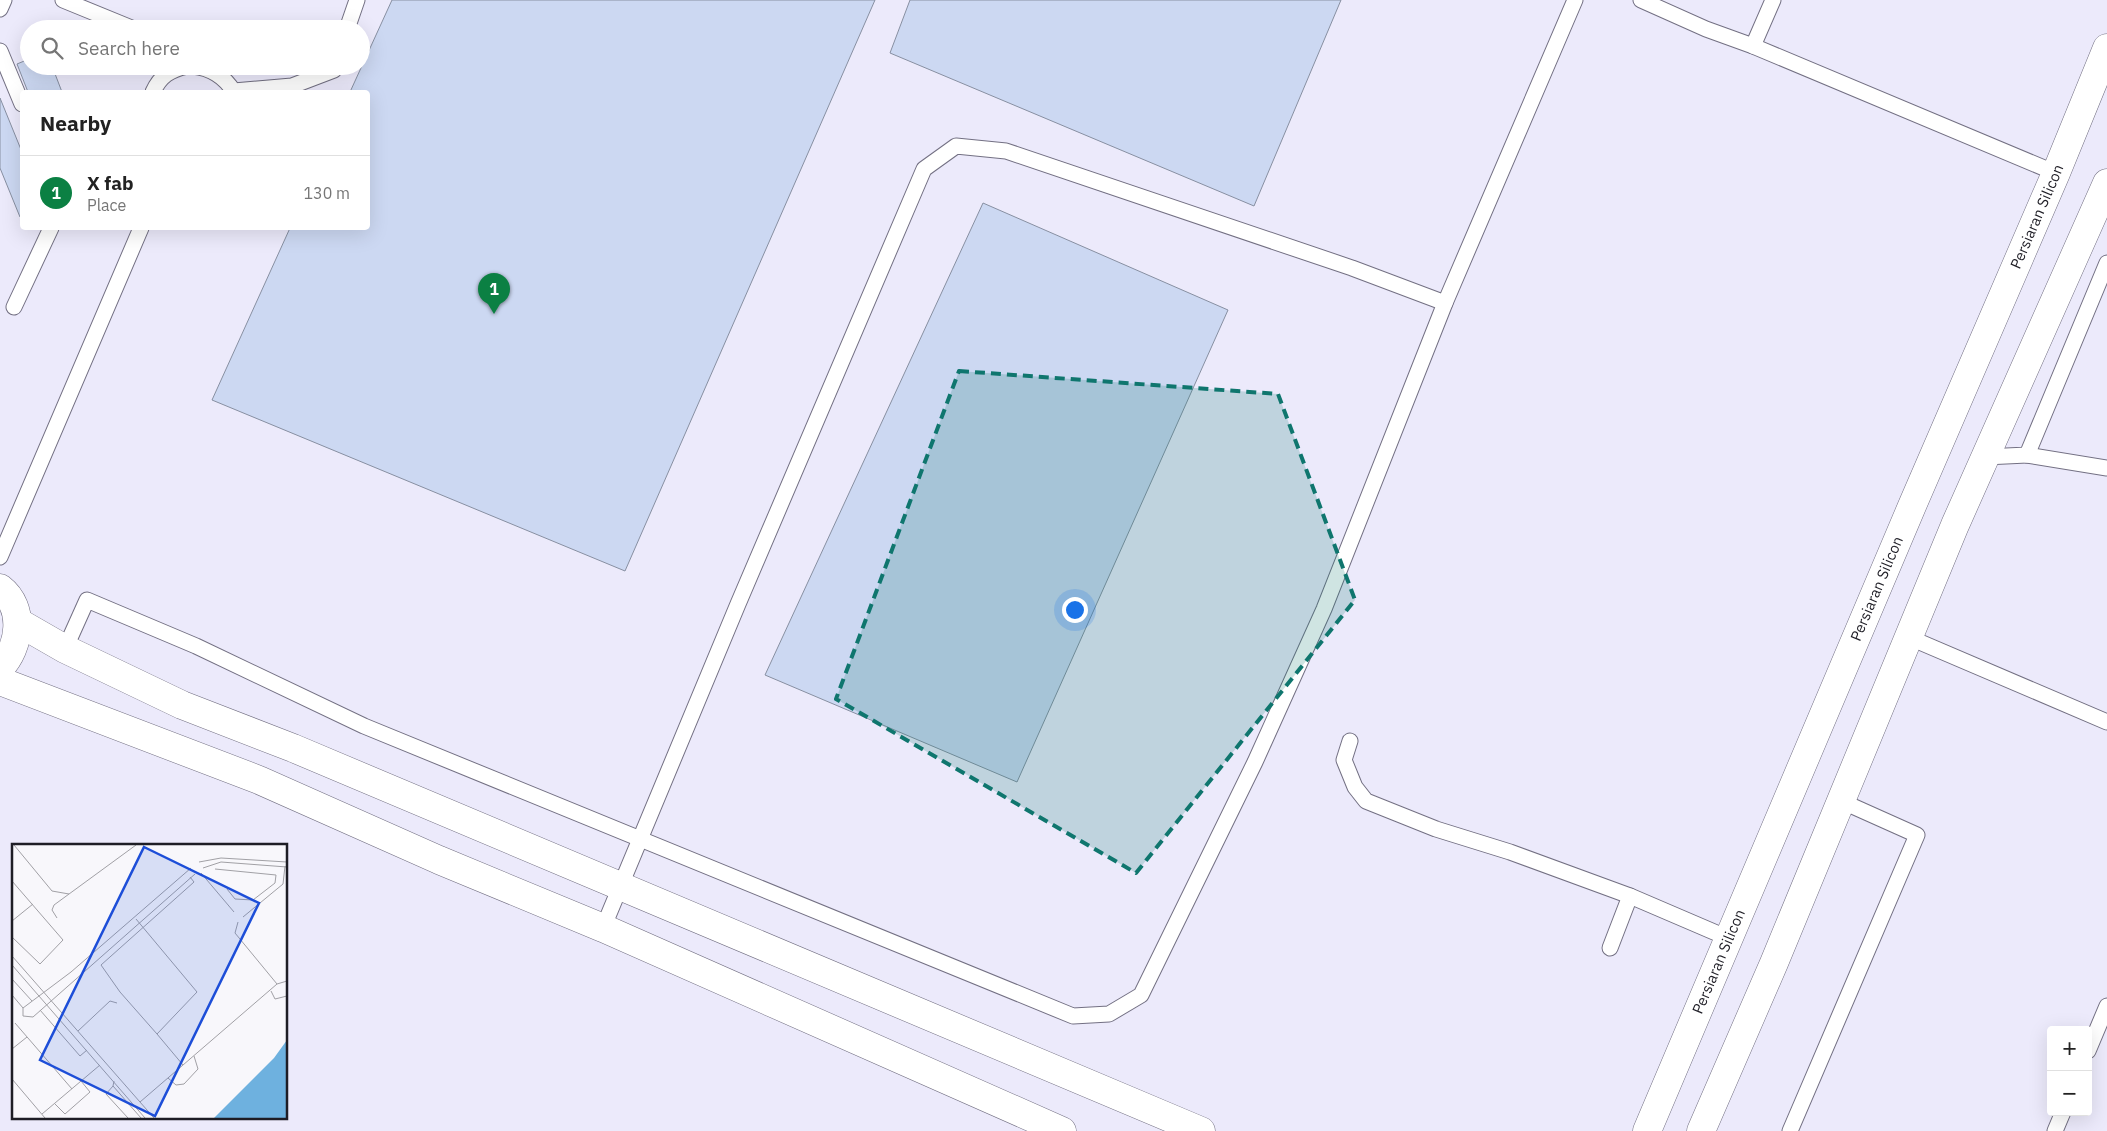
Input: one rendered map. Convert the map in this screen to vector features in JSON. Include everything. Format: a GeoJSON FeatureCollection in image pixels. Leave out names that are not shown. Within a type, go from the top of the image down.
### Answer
{"type":"FeatureCollection","features":[{"type":"Feature","properties":{"kind":"street","name":"Persiaran Silicon"},"geometry":{"type":"LineString","coordinates":[[1647,1131],[1912,506],[2056,173],[2107,48]]}},
{"type":"Feature","properties":{"kind":"street"},"geometry":{"type":"LineString","coordinates":[[1701,1131],[1984,457],[2107,183]]}},
{"type":"Feature","properties":{"kind":"street"},"geometry":{"type":"LineString","coordinates":[[0,588],[13,605],[18,622],[17,639],[11,655],[0,668]]}},
{"type":"Feature","properties":{"kind":"street"},"geometry":{"type":"LineString","coordinates":[[18,622],[65,648],[182,705],[302,752],[1201,1131]]}},
{"type":"Feature","properties":{"kind":"street"},"geometry":{"type":"LineString","coordinates":[[0,681],[259,780],[439,860],[604,928],[1062,1131]]}},
{"type":"Feature","properties":{"kind":"lane"},"geometry":{"type":"LineString","coordinates":[[0,9],[4,0]]}},
{"type":"Feature","properties":{"kind":"lane"},"geometry":{"type":"LineString","coordinates":[[63,0],[112,20]]}},
{"type":"Feature","properties":{"kind":"lane"},"geometry":{"type":"LineString","coordinates":[[350,20],[357,0]]}},
{"type":"Feature","properties":{"kind":"lane"},"geometry":{"type":"LineString","coordinates":[[65,648],[86,600],[196,646],[364,726],[1073,1016],[1109,1014],[1141,995],[1255,762],[1324,609],[1445,303],[1575,0]]}},
{"type":"Feature","properties":{"kind":"lane"},"geometry":{"type":"LineString","coordinates":[[1641,0],[1706,29],[1753,46],[2056,173]]}},
{"type":"Feature","properties":{"kind":"lane"},"geometry":{"type":"LineString","coordinates":[[1753,46],[1773,0]]}},
{"type":"Feature","properties":{"kind":"lane"},"geometry":{"type":"LineString","coordinates":[[0,52],[20,99]]}},
{"type":"Feature","properties":{"kind":"lane"},"geometry":{"type":"LineString","coordinates":[[154,90],[163,75]]}},
{"type":"Feature","properties":{"kind":"lane"},"geometry":{"type":"LineString","coordinates":[[219,75],[226,80],[233,90]]}},
{"type":"Feature","properties":{"kind":"lane"},"geometry":{"type":"LineString","coordinates":[[253,90],[292,86],[321,75]]}},
{"type":"Feature","properties":{"kind":"lane"},"geometry":{"type":"LineString","coordinates":[[604,928],[639,840],[924,169],[956,146],[1006,150],[1352,268],[1445,303]]}},
{"type":"Feature","properties":{"kind":"lane"},"geometry":{"type":"LineString","coordinates":[[14,307],[50,230]]}},
{"type":"Feature","properties":{"kind":"lane"},"geometry":{"type":"LineString","coordinates":[[0,557],[141,230]]}},
{"type":"Feature","properties":{"kind":"lane"},"geometry":{"type":"LineString","coordinates":[[2027,455],[2107,263]]}},
{"type":"Feature","properties":{"kind":"lane"},"geometry":{"type":"LineString","coordinates":[[1984,457],[2027,455],[2107,468]]}},
{"type":"Feature","properties":{"kind":"lane"},"geometry":{"type":"LineString","coordinates":[[1908,637],[2107,722]]}},
{"type":"Feature","properties":{"kind":"lane"},"geometry":{"type":"LineString","coordinates":[[1350,741],[1344,760],[1354,787],[1366,801],[1436,829],[1510,852],[1630,896],[1728,938]]}},
{"type":"Feature","properties":{"kind":"lane"},"geometry":{"type":"LineString","coordinates":[[1790,1131],[1917,835],[1841,801]]}},
{"type":"Feature","properties":{"kind":"lane"},"geometry":{"type":"LineString","coordinates":[[1610,948],[1630,896]]}},
{"type":"Feature","properties":{"kind":"lane"},"geometry":{"type":"LineString","coordinates":[[2092,1042],[2107,1006]]}},
{"type":"Feature","properties":{"kind":"lane"},"geometry":{"type":"LineString","coordinates":[[2055,1131],[2061,1116]]}},
{"type":"Feature","properties":{"kind":"highlighted area"},"geometry":{"type":"Polygon","coordinates":[[[959,371],[1278,394],[1355,600],[1136,873],[836,699],[959,371]]]}},
{"type":"Feature","properties":{"kind":"shaded area"},"geometry":{"type":"Polygon","coordinates":[[[0,0],[2107,0],[2107,1131],[0,1131],[0,0]]]}},
{"type":"Feature","properties":{"kind":"building"},"geometry":{"type":"Polygon","coordinates":[[[392,0],[875,0],[625,571],[212,400],[289,230],[370,230],[370,90],[351,90],[358,75],[370,75],[370,48],[392,0]]]}},
{"type":"Feature","properties":{"kind":"building"},"geometry":{"type":"Polygon","coordinates":[[[910,0],[1341,0],[1254,206],[890,53],[910,0]]]}},
{"type":"Feature","properties":{"kind":"building"},"geometry":{"type":"Polygon","coordinates":[[[21,75],[55,75],[61,90],[27,90],[21,75]]]}},
{"type":"Feature","properties":{"kind":"building"},"geometry":{"type":"Polygon","coordinates":[[[0,98],[20,147],[20,217],[0,168],[0,98]]]}},
{"type":"Feature","properties":{"kind":"building"},"geometry":{"type":"Polygon","coordinates":[[[983,203],[1228,310],[1017,782],[765,675],[983,203]]]}},
{"type":"Feature","properties":{"kind":"place","name":"X fab"},"geometry":{"type":"Point","coordinates":[494,314]}}]}
